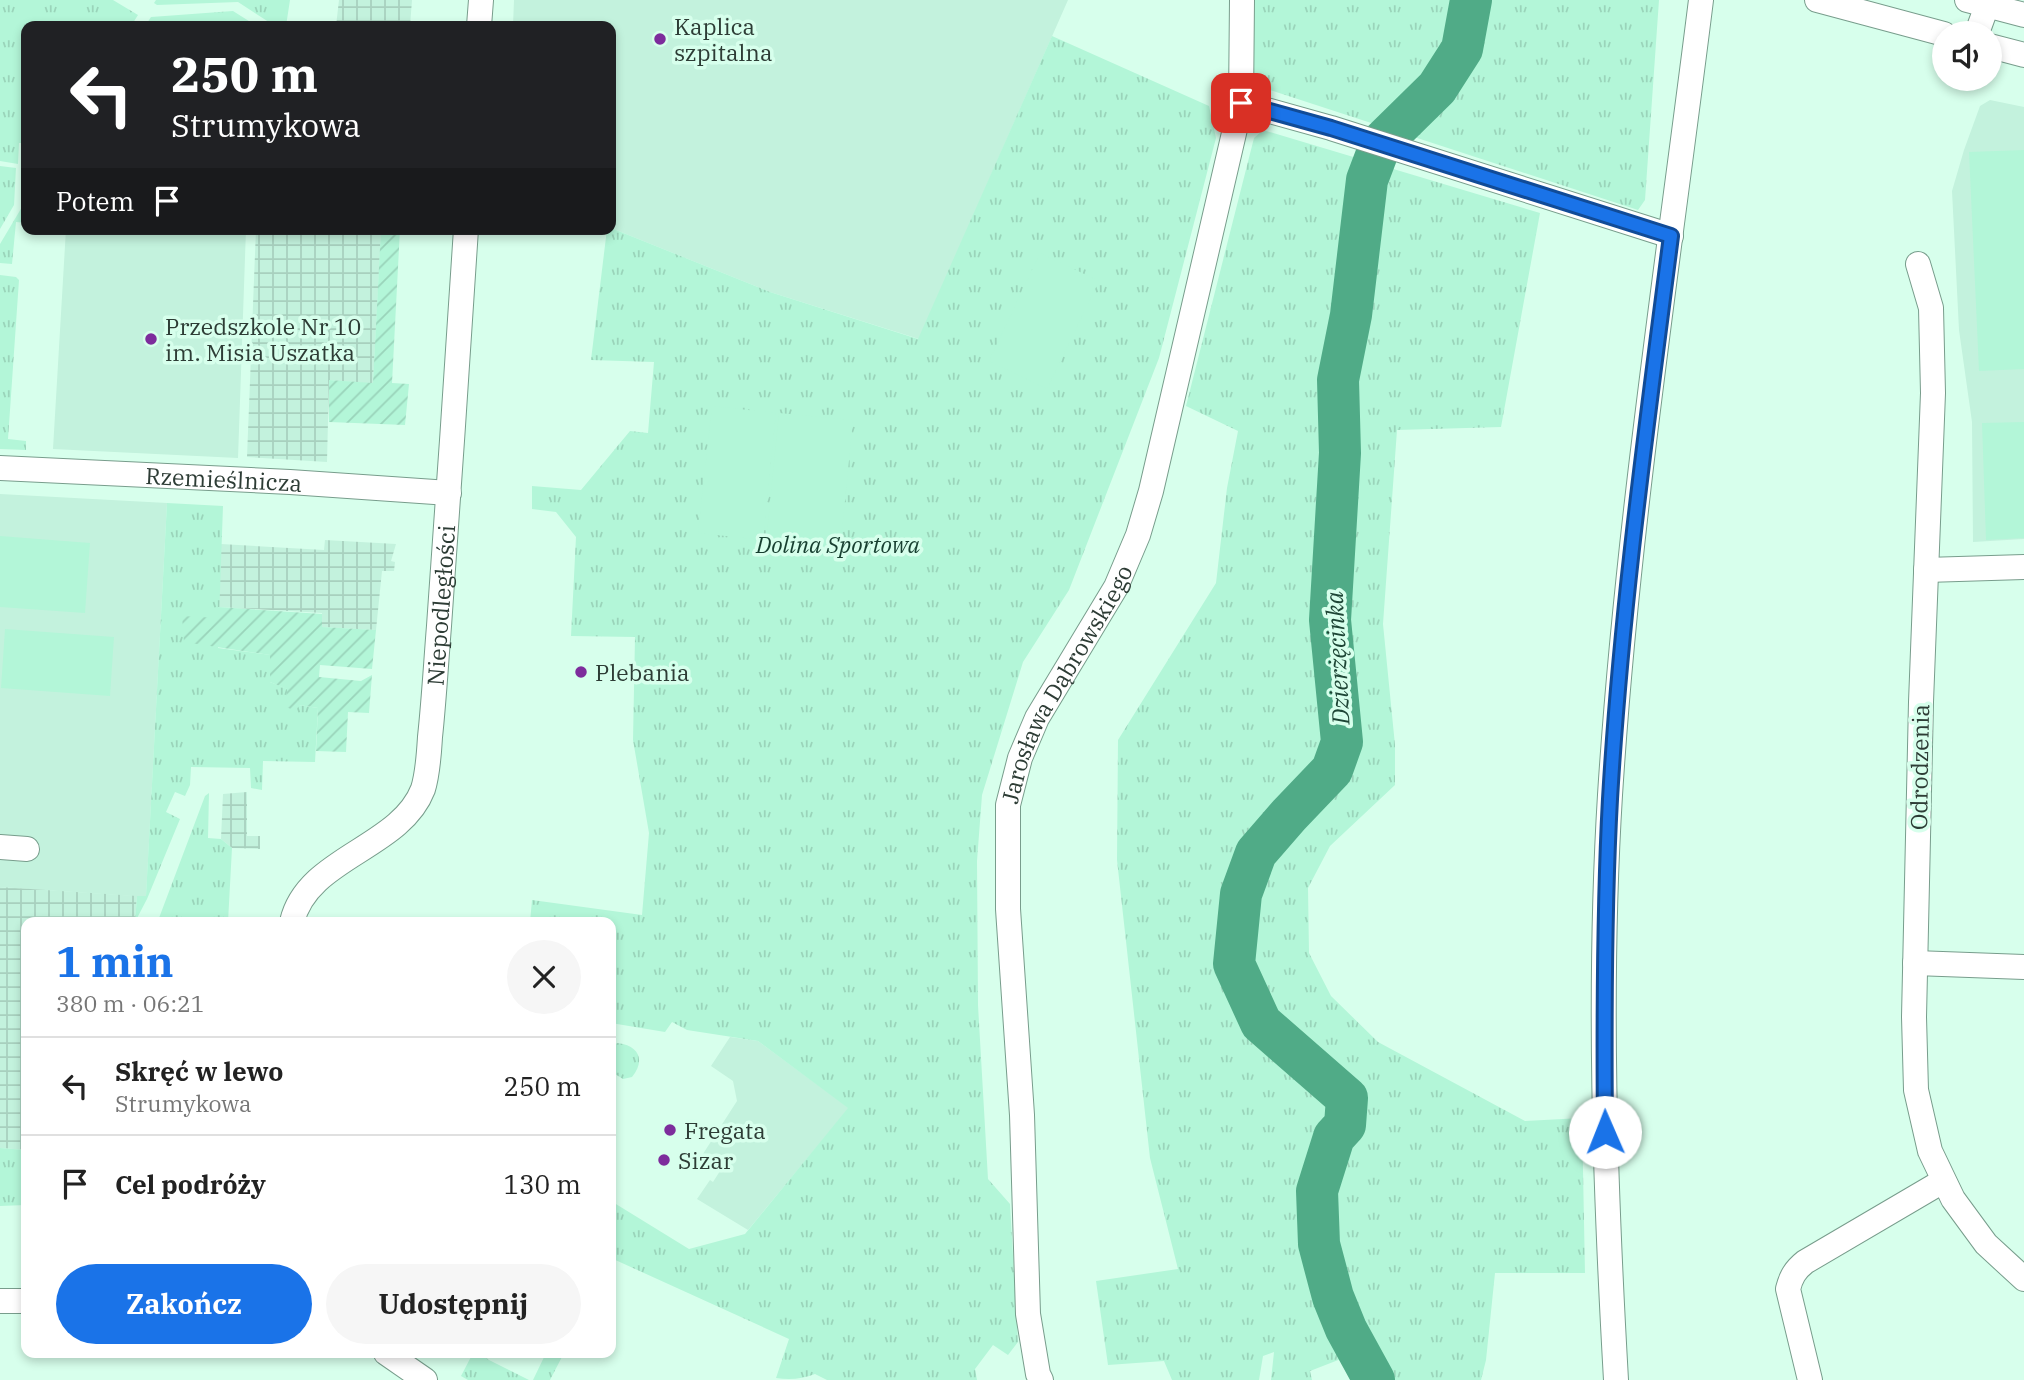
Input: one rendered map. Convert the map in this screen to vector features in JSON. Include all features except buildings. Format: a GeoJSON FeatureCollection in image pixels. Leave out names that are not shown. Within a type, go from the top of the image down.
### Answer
{"type":"FeatureCollection","features":[{"type":"Feature","properties":{"kind":"street"},"geometry":{"type":"LineString","coordinates":[[479,21],[481,0]]}},
{"type":"Feature","properties":{"kind":"street","name":"Jarosława Dąbrowskiego"},"geometry":{"type":"LineString","coordinates":[[1041,1380],[1028,1314],[1022,1115],[1008,909],[1008,805],[1020,758],[1038,718],[1116,587],[1138,535],[1151,491],[1241,103],[1242,0]]}},
{"type":"Feature","properties":{"kind":"street"},"geometry":{"type":"LineString","coordinates":[[1616,1380],[1605,1121],[1605,952],[1610,800],[1635,524],[1701,0]]}},
{"type":"Feature","properties":{"kind":"street"},"geometry":{"type":"LineString","coordinates":[[1817,0],[1932,31]]}},
{"type":"Feature","properties":{"kind":"street"},"geometry":{"type":"LineString","coordinates":[[1979,21],[1981,2],[2024,15]]}},
{"type":"Feature","properties":{"kind":"street"},"geometry":{"type":"LineString","coordinates":[[2002,49],[2024,55]]}},
{"type":"Feature","properties":{"kind":"street"},"geometry":{"type":"LineString","coordinates":[[1241,103],[1360,137],[1671,236]]}},
{"type":"Feature","properties":{"kind":"street","name":"Niepodległości"},"geometry":{"type":"LineString","coordinates":[[294,917],[301,902],[315,884],[389,830],[411,810],[424,786],[433,706],[466,235]]}},
{"type":"Feature","properties":{"kind":"street","name":"Odrodzenia"},"geometry":{"type":"LineString","coordinates":[[1918,264],[1931,308],[1933,393],[1922,657],[1915,963],[1916,1090],[1930,1151],[1943,1181],[1977,1234],[2024,1279]]}},
{"type":"Feature","properties":{"kind":"street","name":"Rzemieślnicza"},"geometry":{"type":"LineString","coordinates":[[0,468],[290,482],[449,493]]}},
{"type":"Feature","properties":{"kind":"street"},"geometry":{"type":"LineString","coordinates":[[1926,570],[2024,567]]}},
{"type":"Feature","properties":{"kind":"street"},"geometry":{"type":"LineString","coordinates":[[0,847],[27,849]]}},
{"type":"Feature","properties":{"kind":"street"},"geometry":{"type":"LineString","coordinates":[[1915,963],[2024,967]]}},
{"type":"Feature","properties":{"kind":"street"},"geometry":{"type":"LineString","coordinates":[[1810,1380],[1788,1289],[1790,1278],[1796,1269],[1943,1181]]}},
{"type":"Feature","properties":{"kind":"street"},"geometry":{"type":"LineString","coordinates":[[0,1301],[21,1301]]}},
{"type":"Feature","properties":{"kind":"street"},"geometry":{"type":"LineString","coordinates":[[393,1358],[425,1380]]}},
{"type":"Feature","properties":{"kind":"shaded area"},"geometry":{"type":"Polygon","coordinates":[[[339,0],[412,0],[410,21],[337,21],[339,0]]]}},
{"type":"Feature","properties":{"kind":"shaded area"},"geometry":{"type":"Polygon","coordinates":[[[514,0],[1068,0],[919,339],[770,292],[616,230],[616,21],[513,21],[514,0]]]}},
{"type":"Feature","properties":{"kind":"shaded area"},"geometry":{"type":"Polygon","coordinates":[[[1990,100],[2024,107],[2024,539],[1973,542],[1972,422],[1959,330],[1952,191],[1980,106],[1990,100]]]}},
{"type":"Feature","properties":{"kind":"shaded area","name":"Przedszkole Nr 10 im. Misia Uszatka"},"geometry":{"type":"Polygon","coordinates":[[[66,235],[246,235],[238,458],[53,449],[66,235]]]}},
{"type":"Feature","properties":{"kind":"shaded area"},"geometry":{"type":"Polygon","coordinates":[[[256,235],[381,235],[373,384],[329,380],[327,462],[247,457],[256,235]]]}},
{"type":"Feature","properties":{"kind":"shaded area"},"geometry":{"type":"Polygon","coordinates":[[[0,494],[167,503],[146,897],[0,887],[0,494]]]}},
{"type":"Feature","properties":{"kind":"shaded area"},"geometry":{"type":"Polygon","coordinates":[[[325,540],[396,544],[391,561],[395,562],[394,571],[382,571],[376,630],[321,627],[322,613],[218,607],[221,544],[324,550],[325,540]]]}},
{"type":"Feature","properties":{"kind":"shaded area"},"geometry":{"type":"Polygon","coordinates":[[[247,792],[247,836],[260,836],[260,849],[232,848],[221,839],[223,794],[247,792]]]}},
{"type":"Feature","properties":{"kind":"shaded area"},"geometry":{"type":"Polygon","coordinates":[[[0,887],[137,896],[135,917],[21,917],[21,1150],[0,1148],[0,887]]]}},
{"type":"Feature","properties":{"kind":"shaded area"},"geometry":{"type":"Polygon","coordinates":[[[730,1037],[758,1041],[849,1108],[748,1230],[697,1199],[720,1171],[701,1157],[737,1101],[733,1081],[711,1066],[730,1037]]]}},
{"type":"Feature","properties":{"kind":"green space"},"geometry":{"type":"Polygon","coordinates":[[[0,0],[113,0],[138,15],[134,21],[21,21],[21,143],[18,164],[0,161],[0,0]]]}},
{"type":"Feature","properties":{"kind":"green space"},"geometry":{"type":"Polygon","coordinates":[[[156,0],[290,0],[287,21],[267,21],[238,2],[154,3],[156,0]]]}},
{"type":"Feature","properties":{"kind":"green space"},"geometry":{"type":"Polygon","coordinates":[[[1255,0],[1659,0],[1645,200],[1638,210],[1258,86],[1252,75],[1255,0]]]}},
{"type":"Feature","properties":{"kind":"green space"},"geometry":{"type":"Polygon","coordinates":[[[233,11],[249,21],[148,21],[151,17],[233,11]]]}},
{"type":"Feature","properties":{"kind":"green space","name":"Dolina Sportowa"},"geometry":{"type":"Polygon","coordinates":[[[1052,36],[1209,106],[1216,138],[1159,358],[1069,590],[1023,662],[982,795],[977,861],[978,1005],[988,1179],[1010,1204],[1018,1342],[1008,1355],[993,1345],[975,1369],[977,1380],[827,1380],[815,1374],[796,1379],[776,1378],[789,1339],[616,1260],[616,1204],[689,1249],[745,1234],[848,1108],[758,1041],[687,1030],[672,1022],[665,1032],[616,1024],[616,917],[530,917],[532,900],[642,915],[649,833],[633,740],[635,637],[571,636],[576,537],[556,512],[532,509],[532,486],[581,490],[630,431],[648,433],[654,362],[591,360],[606,235],[616,235],[616,230],[770,292],[918,339],[1052,36]]]}},
{"type":"Feature","properties":{"kind":"green space"},"geometry":{"type":"Polygon","coordinates":[[[1263,130],[1540,213],[1501,427],[1397,430],[1383,624],[1395,745],[1395,785],[1330,846],[1308,888],[1309,953],[1331,996],[1378,1042],[1525,1121],[1582,1118],[1585,1273],[1495,1273],[1486,1360],[1481,1380],[1375,1380],[1344,1327],[1334,1331],[1346,1357],[1310,1371],[1312,1380],[1271,1380],[1274,1352],[1263,1356],[1259,1380],[1172,1380],[1164,1361],[1108,1365],[1096,1281],[1178,1269],[1150,1158],[1117,860],[1118,740],[1216,583],[1227,488],[1238,431],[1186,406],[1254,138],[1263,130]]]}},
{"type":"Feature","properties":{"kind":"green space"},"geometry":{"type":"Polygon","coordinates":[[[2024,150],[2024,369],[1979,371],[1969,152],[2024,150]]]}},
{"type":"Feature","properties":{"kind":"green space"},"geometry":{"type":"Polygon","coordinates":[[[0,166],[16,168],[14,205],[0,229],[0,166]]]}},
{"type":"Feature","properties":{"kind":"green space"},"geometry":{"type":"Polygon","coordinates":[[[21,209],[21,222],[16,222],[12,264],[0,263],[0,244],[21,209]]]}},
{"type":"Feature","properties":{"kind":"green space"},"geometry":{"type":"Polygon","coordinates":[[[381,235],[400,235],[392,383],[409,384],[405,425],[329,422],[329,380],[373,383],[381,235]]]}},
{"type":"Feature","properties":{"kind":"green space"},"geometry":{"type":"Polygon","coordinates":[[[1040,253],[1099,281],[1047,389],[989,361],[1040,253]]]}},
{"type":"Feature","properties":{"kind":"green space"},"geometry":{"type":"Polygon","coordinates":[[[0,275],[16,277],[19,280],[8,439],[26,441],[26,450],[0,449],[0,275]]]}},
{"type":"Feature","properties":{"kind":"green space"},"geometry":{"type":"Polygon","coordinates":[[[712,406],[776,413],[763,540],[698,533],[712,406]]]}},
{"type":"Feature","properties":{"kind":"green space"},"geometry":{"type":"Polygon","coordinates":[[[779,413],[853,420],[840,551],[766,543],[779,413]]]}},
{"type":"Feature","properties":{"kind":"green space"},"geometry":{"type":"Polygon","coordinates":[[[2024,422],[2024,538],[1986,540],[1982,423],[2024,422]]]}},
{"type":"Feature","properties":{"kind":"green space"},"geometry":{"type":"Polygon","coordinates":[[[167,503],[223,506],[218,648],[271,655],[270,682],[288,689],[299,705],[318,708],[315,762],[263,761],[262,790],[251,788],[250,768],[191,767],[190,785],[185,796],[175,792],[166,812],[180,819],[147,899],[135,917],[137,896],[146,896],[167,503]]]}},
{"type":"Feature","properties":{"kind":"green space"},"geometry":{"type":"Polygon","coordinates":[[[0,536],[90,543],[85,613],[0,607],[0,536]]]}},
{"type":"Feature","properties":{"kind":"green space"},"geometry":{"type":"Polygon","coordinates":[[[218,607],[322,614],[322,627],[376,630],[372,669],[320,665],[319,677],[361,681],[372,675],[369,713],[348,712],[346,752],[316,751],[318,708],[299,705],[296,711],[286,707],[287,689],[270,682],[270,655],[184,642],[182,616],[218,618],[218,607]]]}},
{"type":"Feature","properties":{"kind":"green space"},"geometry":{"type":"Polygon","coordinates":[[[5,629],[114,637],[110,696],[1,688],[5,629]]]}},
{"type":"Feature","properties":{"kind":"green space"},"geometry":{"type":"Polygon","coordinates":[[[209,793],[208,838],[221,839],[232,848],[228,917],[159,917],[205,796],[209,793]]]}},
{"type":"Feature","properties":{"kind":"green space"},"geometry":{"type":"Polygon","coordinates":[[[616,1044],[631,1047],[638,1055],[638,1065],[632,1077],[623,1079],[616,1075],[616,1044]]]}},
{"type":"Feature","properties":{"kind":"green space"},"geometry":{"type":"Polygon","coordinates":[[[0,1148],[21,1150],[21,1205],[0,1206],[0,1148]]]}},
{"type":"Feature","properties":{"kind":"green space"},"geometry":{"type":"Polygon","coordinates":[[[470,1358],[487,1358],[529,1380],[468,1380],[461,1376],[470,1358]]]}},
{"type":"Feature","properties":{"kind":"green space"},"geometry":{"type":"Polygon","coordinates":[[[544,1358],[561,1358],[550,1380],[533,1380],[544,1358]]]}},
{"type":"Feature","properties":{"kind":"waterway","name":"Dzierżęcinka"},"geometry":{"type":"LineString","coordinates":[[1374,1380],[1346,1329],[1333,1297],[1319,1244],[1317,1191],[1334,1137],[1345,1125],[1347,1098],[1261,1023],[1234,964],[1241,894],[1256,853],[1332,770],[1342,742],[1330,620],[1340,453],[1338,380],[1351,315],[1367,180],[1381,143],[1437,88],[1462,49],[1471,0]]}},
{"type":"Feature","properties":{"kind":"place","name":"Kaplica szpitalna"},"geometry":{"type":"Point","coordinates":[660,39]}},
{"type":"Feature","properties":{"kind":"place","name":"Przedszkole Nr 10 im. Misia Uszatka"},"geometry":{"type":"Point","coordinates":[151,339]}},
{"type":"Feature","properties":{"kind":"place","name":"Plebania"},"geometry":{"type":"Point","coordinates":[581,672]}},
{"type":"Feature","properties":{"kind":"place","name":"Fregata"},"geometry":{"type":"Point","coordinates":[670,1130]}},
{"type":"Feature","properties":{"kind":"place","name":"Sizar"},"geometry":{"type":"Point","coordinates":[664,1160]}},
{"type":"Feature","properties":{"kind":"route"},"geometry":{"type":"LineString","coordinates":[[1241,103],[1331,128],[1671,236],[1635,524],[1615,723],[1605,952],[1605,1132]]}}]}
